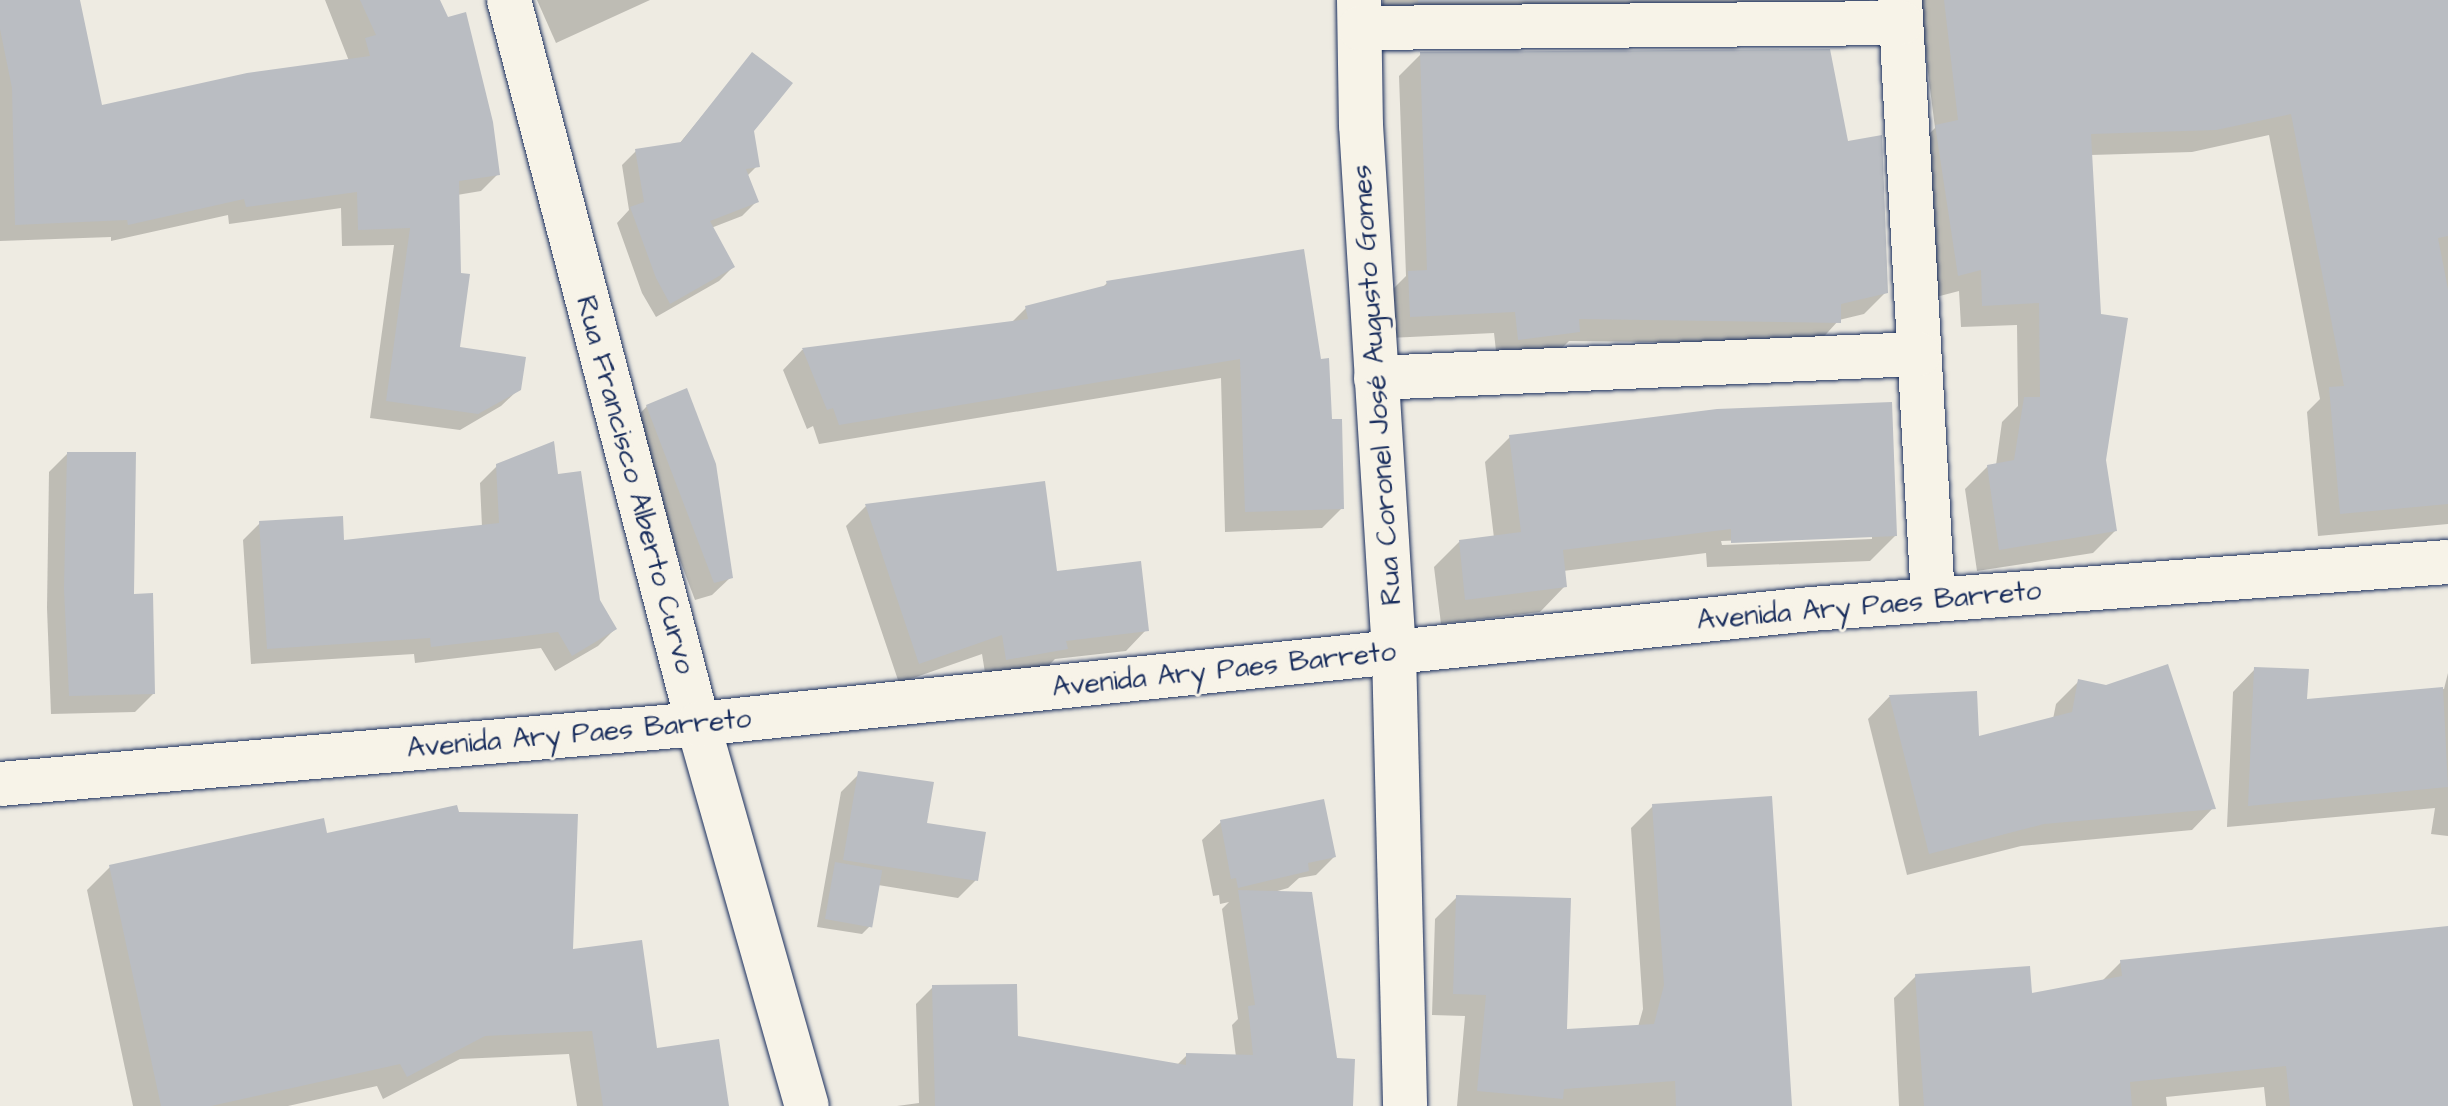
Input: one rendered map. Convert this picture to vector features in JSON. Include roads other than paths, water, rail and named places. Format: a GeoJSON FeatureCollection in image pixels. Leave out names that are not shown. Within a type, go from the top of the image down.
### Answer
{"type":"FeatureCollection","features":[{"type":"Feature","properties":{"kind":"street","name":"Rua Francisco Alberto Curvo"},"geometry":{"type":"LineString","coordinates":[[509,0],[698,724],[807,1106]]}},
{"type":"Feature","properties":{"kind":"street"},"geometry":{"type":"LineString","coordinates":[[1359,14],[1900,12],[1933,599]]}},
{"type":"Feature","properties":{"kind":"street","name":"Rua Coronel José Augusto Gomes"},"geometry":{"type":"LineString","coordinates":[[1359,14],[1361,125],[1394,652],[1405,1106]]}},
{"type":"Feature","properties":{"kind":"street"},"geometry":{"type":"LineString","coordinates":[[1376,378],[1918,354]]}},
{"type":"Feature","properties":{"kind":"street","name":"Avenida Ary Paes Barreto"},"geometry":{"type":"LineString","coordinates":[[0,784],[698,724],[1933,599],[2448,562]]}}]}
